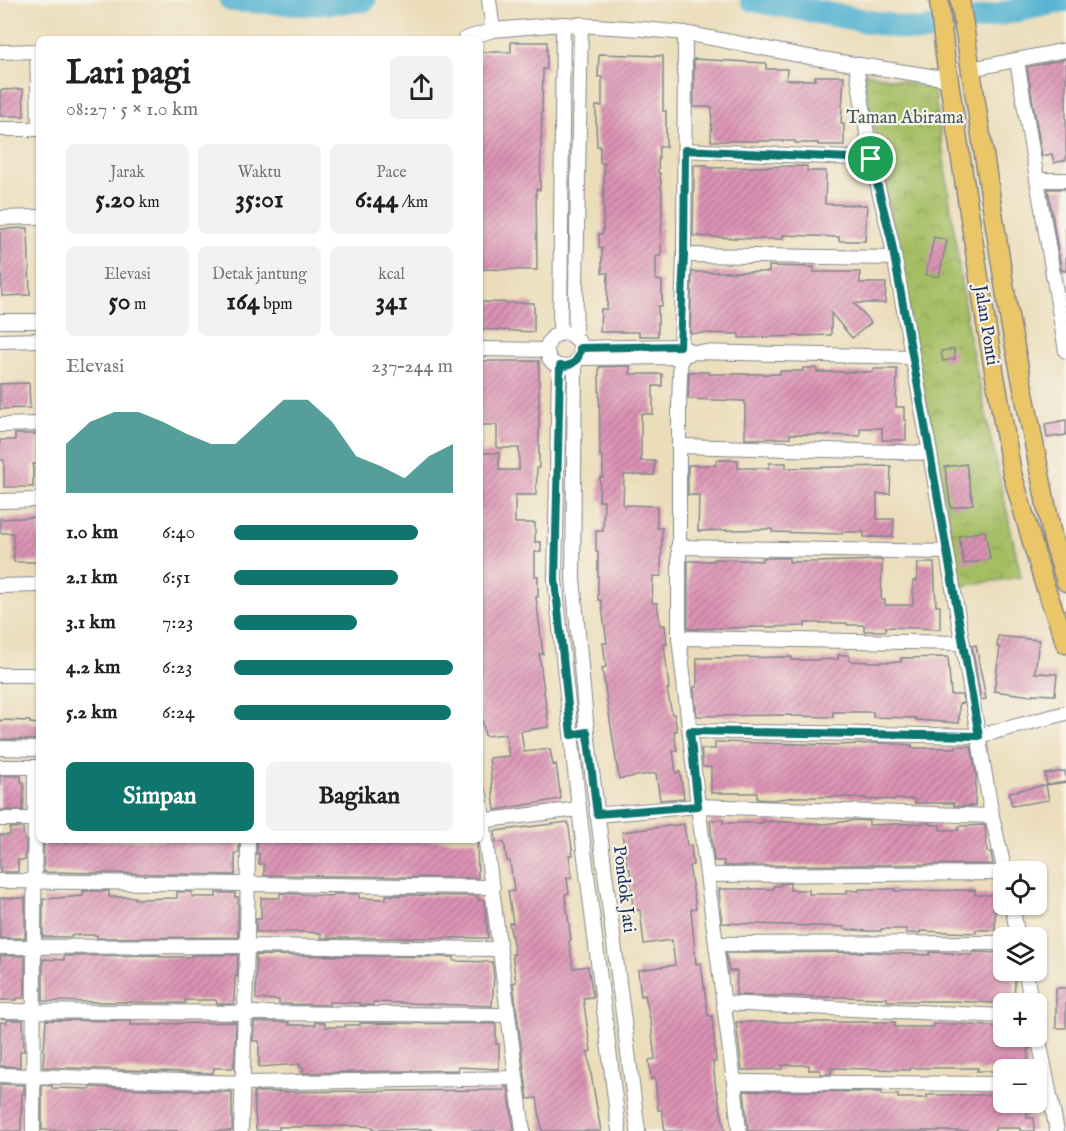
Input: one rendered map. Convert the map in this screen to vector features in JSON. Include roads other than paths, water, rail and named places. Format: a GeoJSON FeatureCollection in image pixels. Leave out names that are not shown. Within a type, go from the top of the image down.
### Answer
{"type":"FeatureCollection","features":[{"type":"Feature","properties":{"kind":"main road","name":"Jalan Ponti"},"geometry":{"type":"LineString","coordinates":[[960,1],[975,62],[1010,322],[1053,540],[1066,582]]}},
{"type":"Feature","properties":{"kind":"main road","name":"Jalan Ponti"},"geometry":{"type":"LineString","coordinates":[[939,3],[987,330],[1012,473],[1044,583],[1066,644]]}},
{"type":"Feature","properties":{"kind":"street"},"geometry":{"type":"LineString","coordinates":[[489,5],[493,30]]}},
{"type":"Feature","properties":{"kind":"street"},"geometry":{"type":"LineString","coordinates":[[560,334],[563,24]]}},
{"type":"Feature","properties":{"kind":"street"},"geometry":{"type":"LineString","coordinates":[[478,36],[493,30],[563,24],[686,33],[949,80]]}},
{"type":"Feature","properties":{"kind":"street","name":"Pondok Jati"},"geometry":{"type":"LineString","coordinates":[[581,24],[573,578],[587,732],[638,1131]]}},
{"type":"Feature","properties":{"kind":"street"},"geometry":{"type":"LineString","coordinates":[[686,33],[684,255],[680,351],[679,638],[739,1131]]}},
{"type":"Feature","properties":{"kind":"street"},"geometry":{"type":"LineString","coordinates":[[975,62],[1012,61],[1066,50]]}},
{"type":"Feature","properties":{"kind":"street"},"geometry":{"type":"LineString","coordinates":[[0,52],[36,51]]}},
{"type":"Feature","properties":{"kind":"street"},"geometry":{"type":"LineString","coordinates":[[1012,61],[1037,180],[1066,351]]}},
{"type":"Feature","properties":{"kind":"street"},"geometry":{"type":"LineString","coordinates":[[855,64],[871,159],[894,258],[930,453],[1002,861]]}},
{"type":"Feature","properties":{"kind":"street"},"geometry":{"type":"LineString","coordinates":[[0,129],[36,128]]}},
{"type":"Feature","properties":{"kind":"street"},"geometry":{"type":"LineString","coordinates":[[685,150],[871,159]]}},
{"type":"Feature","properties":{"kind":"street"},"geometry":{"type":"LineString","coordinates":[[1037,180],[1066,180]]}},
{"type":"Feature","properties":{"kind":"street"},"geometry":{"type":"LineString","coordinates":[[0,218],[36,217]]}},
{"type":"Feature","properties":{"kind":"street"},"geometry":{"type":"LineString","coordinates":[[684,255],[894,258]]}},
{"type":"Feature","properties":{"kind":"street"},"geometry":{"type":"LineString","coordinates":[[0,321],[36,321]]}},
{"type":"Feature","properties":{"kind":"street"},"geometry":{"type":"LineString","coordinates":[[560,334],[565,334],[577,352],[565,367],[550,360],[547,350],[551,340],[560,334]]}},
{"type":"Feature","properties":{"kind":"street"},"geometry":{"type":"LineString","coordinates":[[0,341],[36,340]]}},
{"type":"Feature","properties":{"kind":"street"},"geometry":{"type":"LineString","coordinates":[[483,349],[547,350]]}},
{"type":"Feature","properties":{"kind":"street"},"geometry":{"type":"LineString","coordinates":[[577,352],[680,351],[912,357]]}},
{"type":"Feature","properties":{"kind":"street","name":"Pondok Jati"},"geometry":{"type":"LineString","coordinates":[[560,366],[555,580],[579,809],[619,1131]]}},
{"type":"Feature","properties":{"kind":"street"},"geometry":{"type":"LineString","coordinates":[[0,425],[36,424]]}},
{"type":"Feature","properties":{"kind":"street"},"geometry":{"type":"LineString","coordinates":[[679,446],[930,453]]}},
{"type":"Feature","properties":{"kind":"street"},"geometry":{"type":"LineString","coordinates":[[0,501],[36,500]]}},
{"type":"Feature","properties":{"kind":"street"},"geometry":{"type":"LineString","coordinates":[[678,547],[946,552]]}},
{"type":"Feature","properties":{"kind":"street"},"geometry":{"type":"LineString","coordinates":[[0,586],[36,585]]}},
{"type":"Feature","properties":{"kind":"street"},"geometry":{"type":"LineString","coordinates":[[679,638],[963,643]]}},
{"type":"Feature","properties":{"kind":"street"},"geometry":{"type":"LineString","coordinates":[[0,675],[36,675]]}},
{"type":"Feature","properties":{"kind":"street"},"geometry":{"type":"LineString","coordinates":[[690,731],[979,736],[1066,713]]}},
{"type":"Feature","properties":{"kind":"street"},"geometry":{"type":"LineString","coordinates":[[571,735],[587,732]]}},
{"type":"Feature","properties":{"kind":"street"},"geometry":{"type":"LineString","coordinates":[[0,748],[36,749]]}},
{"type":"Feature","properties":{"kind":"street"},"geometry":{"type":"LineString","coordinates":[[0,767],[36,767]]}},
{"type":"Feature","properties":{"kind":"street"},"geometry":{"type":"LineString","coordinates":[[597,814],[698,806],[992,816]]}},
{"type":"Feature","properties":{"kind":"street"},"geometry":{"type":"LineString","coordinates":[[483,821],[579,809]]}},
{"type":"Feature","properties":{"kind":"street"},"geometry":{"type":"LineString","coordinates":[[0,819],[36,819]]}},
{"type":"Feature","properties":{"kind":"street"},"geometry":{"type":"LineString","coordinates":[[483,827],[493,887],[523,1131]]}},
{"type":"Feature","properties":{"kind":"street"},"geometry":{"type":"LineString","coordinates":[[33,1131],[36,843]]}},
{"type":"Feature","properties":{"kind":"street"},"geometry":{"type":"LineString","coordinates":[[241,1131],[248,843]]}},
{"type":"Feature","properties":{"kind":"street"},"geometry":{"type":"LineString","coordinates":[[708,875],[993,872]]}},
{"type":"Feature","properties":{"kind":"street"},"geometry":{"type":"LineString","coordinates":[[0,881],[493,887]]}},
{"type":"Feature","properties":{"kind":"street"},"geometry":{"type":"LineString","coordinates":[[716,944],[993,943]]}},
{"type":"Feature","properties":{"kind":"street"},"geometry":{"type":"LineString","coordinates":[[0,947],[499,948]]}},
{"type":"Feature","properties":{"kind":"street"},"geometry":{"type":"LineString","coordinates":[[724,1003],[993,1015]]}},
{"type":"Feature","properties":{"kind":"street"},"geometry":{"type":"LineString","coordinates":[[0,1011],[507,1015]]}},
{"type":"Feature","properties":{"kind":"street"},"geometry":{"type":"LineString","coordinates":[[0,1075],[242,1083],[515,1078]]}},
{"type":"Feature","properties":{"kind":"street"},"geometry":{"type":"LineString","coordinates":[[734,1082],[993,1084]]}},
{"type":"Feature","properties":{"kind":"street"},"geometry":{"type":"LineString","coordinates":[[1047,1100],[1057,1131]]}},
{"type":"Feature","properties":{"kind":"waterway"},"geometry":{"type":"LineString","coordinates":[[231,0],[306,4],[364,0]]}},
{"type":"Feature","properties":{"kind":"waterway"},"geometry":{"type":"LineString","coordinates":[[752,0],[920,31],[1066,0]]}},
{"type":"Feature","properties":{"kind":"park label","name":"Taman Abirama"},"geometry":{"type":"Point","coordinates":[905,117]}}]}
